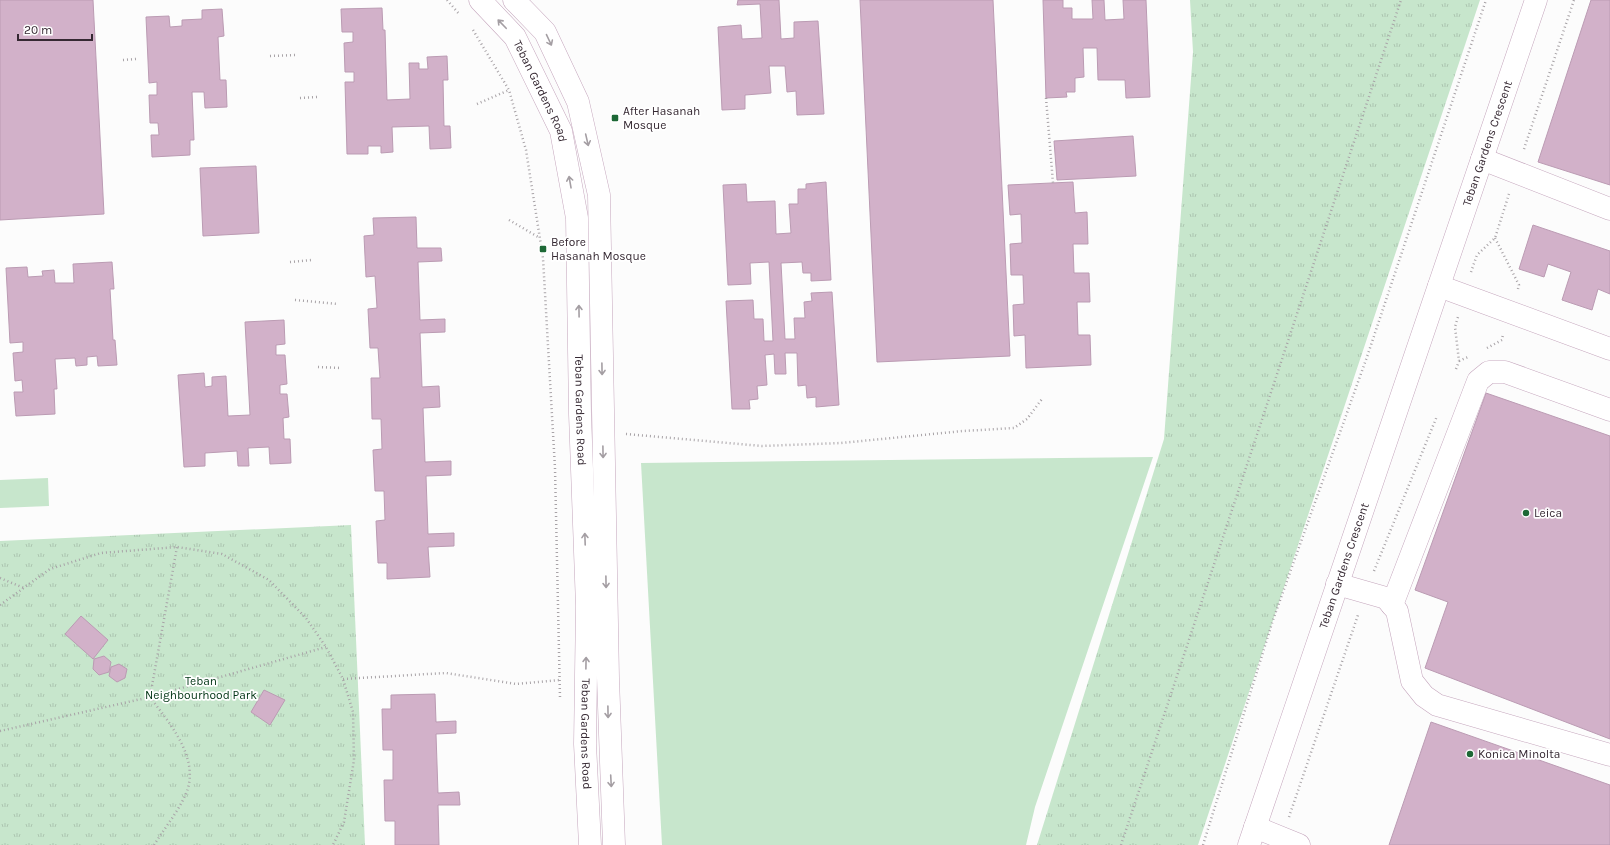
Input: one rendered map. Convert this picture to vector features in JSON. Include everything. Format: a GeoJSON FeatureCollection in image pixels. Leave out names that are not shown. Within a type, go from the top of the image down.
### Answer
{"type":"FeatureCollection","features":[{"type":"Feature","properties":{"kind":"street","name":"Teban Gardens Road"},"geometry":{"type":"LineString","coordinates":[[480,0],[515,37],[561,131],[577,218],[580,414],[587,606],[585,744],[590,845]]}},
{"type":"Feature","properties":{"kind":"street","name":"Teban Gardens Road"},"geometry":{"type":"LineString","coordinates":[[514,0],[545,32],[578,102],[600,195],[609,742],[614,845]]}},
{"type":"Feature","properties":{"kind":"street","name":"Teban Gardens Crescent"},"geometry":{"type":"LineString","coordinates":[[1252,836],[1536,0]]}},
{"type":"Feature","properties":{"kind":"street"},"geometry":{"type":"LineString","coordinates":[[1482,159],[1610,209]]}},
{"type":"Feature","properties":{"kind":"street"},"geometry":{"type":"LineString","coordinates":[[1439,286],[1610,349]]}},
{"type":"Feature","properties":{"kind":"street"},"geometry":{"type":"LineString","coordinates":[[1392,605],[1478,381],[1489,372],[1505,372],[1610,410]]}},
{"type":"Feature","properties":{"kind":"street"},"geometry":{"type":"LineString","coordinates":[[1337,584],[1386,598],[1397,610],[1412,681],[1424,696],[1437,704],[1610,755]]}},
{"type":"Feature","properties":{"kind":"street"},"geometry":{"type":"LineString","coordinates":[[585,744],[609,742]]}},
{"type":"Feature","properties":{"kind":"street"},"geometry":{"type":"LineString","coordinates":[[1252,836],[1291,842]]}},
{"type":"Feature","properties":{"kind":"path"},"geometry":{"type":"LineString","coordinates":[[447,0],[461,17]]}},
{"type":"Feature","properties":{"kind":"path"},"geometry":{"type":"LineString","coordinates":[[1121,845],[1401,0]]}},
{"type":"Feature","properties":{"kind":"path"},"geometry":{"type":"LineString","coordinates":[[1203,845],[1272,620],[1368,354],[1486,0]]}},
{"type":"Feature","properties":{"kind":"path"},"geometry":{"type":"LineString","coordinates":[[1453,376],[1459,361],[1455,327],[1464,295],[1477,255],[1495,238],[1574,0]]}},
{"type":"Feature","properties":{"kind":"path"},"geometry":{"type":"LineString","coordinates":[[471,28],[476,33],[508,90],[526,150],[543,258],[553,429],[559,680]]}},
{"type":"Feature","properties":{"kind":"path"},"geometry":{"type":"LineString","coordinates":[[270,56],[296,55]]}},
{"type":"Feature","properties":{"kind":"path"},"geometry":{"type":"LineString","coordinates":[[123,60],[136,59]]}},
{"type":"Feature","properties":{"kind":"path"},"geometry":{"type":"LineString","coordinates":[[477,104],[508,90]]}},
{"type":"Feature","properties":{"kind":"path"},"geometry":{"type":"LineString","coordinates":[[300,98],[318,97]]}},
{"type":"Feature","properties":{"kind":"path"},"geometry":{"type":"LineString","coordinates":[[1046,98],[1053,183]]}},
{"type":"Feature","properties":{"kind":"path"},"geometry":{"type":"LineString","coordinates":[[509,220],[540,238]]}},
{"type":"Feature","properties":{"kind":"path"},"geometry":{"type":"LineString","coordinates":[[290,262],[312,260]]}},
{"type":"Feature","properties":{"kind":"path"},"geometry":{"type":"LineString","coordinates":[[295,300],[338,304]]}},
{"type":"Feature","properties":{"kind":"path"},"geometry":{"type":"LineString","coordinates":[[318,367],[341,368]]}},
{"type":"Feature","properties":{"kind":"path"},"geometry":{"type":"LineString","coordinates":[[626,434],[762,446],[841,443],[963,431],[1014,428],[1027,419],[1042,399]]}},
{"type":"Feature","properties":{"kind":"path"},"geometry":{"type":"LineString","coordinates":[[1291,842],[1365,592],[1439,412]]}},
{"type":"Feature","properties":{"kind":"path"},"geometry":{"type":"LineString","coordinates":[[154,845],[186,794],[190,774],[187,753],[150,697],[177,547]]}},
{"type":"Feature","properties":{"kind":"path"},"geometry":{"type":"LineString","coordinates":[[0,605],[50,569],[101,553],[177,547],[222,554],[269,580],[306,618],[326,647],[343,679],[353,712],[354,760],[344,822],[333,845]]}},
{"type":"Feature","properties":{"kind":"path"},"geometry":{"type":"LineString","coordinates":[[0,578],[24,588]]}},
{"type":"Feature","properties":{"kind":"path"},"geometry":{"type":"LineString","coordinates":[[0,731],[150,697],[326,647]]}},
{"type":"Feature","properties":{"kind":"path"},"geometry":{"type":"LineString","coordinates":[[343,679],[446,673],[516,684],[565,680]]}},
{"type":"Feature","properties":{"kind":"green space"},"geometry":{"type":"Polygon","coordinates":[[[1190,0],[1480,0],[1198,845],[1037,845],[1164,439],[1193,52],[1190,0]]]}},
{"type":"Feature","properties":{"kind":"green space"},"geometry":{"type":"Polygon","coordinates":[[[1153,457],[1035,807],[1026,845],[662,845],[641,463],[1153,457]]]}},
{"type":"Feature","properties":{"kind":"green space"},"geometry":{"type":"Polygon","coordinates":[[[48,478],[49,506],[0,508],[0,480],[48,478]]]}},
{"type":"Feature","properties":{"kind":"green space","name":"Teban Neighbourhood Park"},"geometry":{"type":"Polygon","coordinates":[[[351,525],[365,845],[0,845],[0,541],[351,525]]]}},
{"type":"Feature","properties":{"kind":"building"},"geometry":{"type":"Polygon","coordinates":[[[0,0],[93,0],[104,214],[0,220],[0,0]]]}},
{"type":"Feature","properties":{"kind":"building"},"geometry":{"type":"Polygon","coordinates":[[[738,0],[779,0],[781,39],[794,38],[794,22],[818,21],[824,114],[797,115],[796,91],[787,92],[785,66],[769,66],[771,93],[745,95],[745,109],[722,110],[718,27],[741,25],[742,39],[762,38],[760,4],[737,5],[738,0]]]}},
{"type":"Feature","properties":{"kind":"building"},"geometry":{"type":"Polygon","coordinates":[[[860,0],[993,0],[1010,356],[877,362],[860,0]]]}},
{"type":"Feature","properties":{"kind":"building"},"geometry":{"type":"Polygon","coordinates":[[[1043,0],[1063,0],[1063,8],[1072,8],[1072,19],[1093,19],[1092,0],[1104,0],[1105,20],[1124,19],[1123,0],[1146,0],[1150,97],[1126,98],[1125,80],[1098,80],[1097,48],[1083,48],[1084,77],[1075,78],[1075,92],[1066,92],[1067,97],[1046,98],[1043,0]]]}},
{"type":"Feature","properties":{"kind":"building"},"geometry":{"type":"Polygon","coordinates":[[[1591,0],[1610,0],[1610,185],[1538,162],[1591,0]]]}},
{"type":"Feature","properties":{"kind":"building"},"geometry":{"type":"Polygon","coordinates":[[[382,8],[383,30],[385,30],[387,100],[410,99],[409,63],[419,63],[419,69],[428,69],[427,57],[447,56],[448,80],[443,80],[444,126],[450,126],[451,148],[430,149],[429,126],[392,127],[393,152],[381,153],[381,146],[368,146],[368,154],[347,154],[345,82],[354,82],[354,72],[345,72],[344,43],[353,42],[353,32],[342,32],[341,9],[382,8]]]}},
{"type":"Feature","properties":{"kind":"building"},"geometry":{"type":"Polygon","coordinates":[[[222,9],[224,36],[218,37],[220,80],[226,80],[227,107],[205,108],[204,92],[192,92],[194,140],[190,140],[190,155],[152,157],[151,135],[159,135],[158,123],[150,123],[149,95],[157,95],[157,82],[149,83],[146,17],[169,16],[170,27],[182,26],[182,20],[202,19],[202,10],[222,9]]]}},
{"type":"Feature","properties":{"kind":"building"},"geometry":{"type":"Polygon","coordinates":[[[1133,136],[1136,176],[1057,180],[1054,141],[1133,136]]]}},
{"type":"Feature","properties":{"kind":"building"},"geometry":{"type":"Polygon","coordinates":[[[256,166],[259,233],[203,236],[200,168],[256,166]]]}},
{"type":"Feature","properties":{"kind":"building"},"geometry":{"type":"Polygon","coordinates":[[[826,182],[831,280],[811,281],[811,273],[803,273],[802,262],[781,263],[785,339],[795,339],[794,318],[805,318],[804,302],[812,301],[811,293],[832,292],[839,405],[816,407],[816,397],[807,398],[806,385],[798,386],[797,353],[785,353],[786,374],[775,374],[774,354],[765,355],[767,385],[757,386],[758,399],[749,400],[750,409],[732,409],[726,301],[753,300],[754,319],[763,319],[764,341],[773,341],[769,262],[750,263],[751,284],[728,285],[723,185],[746,184],[747,202],[775,201],[776,234],[791,233],[789,204],[798,204],[798,189],[806,189],[806,184],[826,182]]]}},
{"type":"Feature","properties":{"kind":"building"},"geometry":{"type":"Polygon","coordinates":[[[1073,182],[1075,213],[1087,212],[1088,244],[1073,244],[1074,273],[1089,273],[1090,302],[1077,302],[1078,335],[1090,335],[1091,365],[1026,368],[1025,335],[1014,336],[1013,305],[1024,304],[1023,275],[1011,275],[1010,244],[1022,243],[1021,214],[1010,215],[1008,185],[1073,182]]]}},
{"type":"Feature","properties":{"kind":"building"},"geometry":{"type":"Polygon","coordinates":[[[416,217],[417,248],[441,248],[442,261],[418,262],[420,320],[445,319],[445,332],[420,333],[422,387],[439,386],[440,407],[423,408],[425,462],[451,461],[451,475],[426,476],[428,534],[454,533],[454,546],[428,547],[430,577],[387,579],[387,563],[378,563],[376,521],[385,520],[384,491],[375,491],[373,450],[382,449],[381,419],[372,419],[371,378],[380,378],[378,348],[370,348],[368,309],[377,308],[375,276],[366,277],[364,236],[374,235],[373,218],[416,217]]]}},
{"type":"Feature","properties":{"kind":"building"},"geometry":{"type":"Polygon","coordinates":[[[1533,225],[1610,251],[1610,294],[1598,289],[1592,310],[1562,300],[1571,272],[1548,264],[1544,277],[1519,269],[1533,225]]]}},
{"type":"Feature","properties":{"kind":"building"},"geometry":{"type":"Polygon","coordinates":[[[112,262],[114,289],[110,289],[113,340],[115,340],[117,365],[98,366],[97,356],[87,357],[87,365],[76,366],[75,358],[55,359],[57,389],[54,389],[55,414],[16,416],[14,392],[23,392],[22,380],[15,381],[13,353],[23,352],[23,342],[10,343],[6,268],[27,267],[28,277],[43,276],[42,271],[54,270],[55,283],[74,283],[73,264],[112,262]]]}},
{"type":"Feature","properties":{"kind":"building"},"geometry":{"type":"Polygon","coordinates":[[[284,320],[285,344],[276,345],[276,355],[285,355],[287,384],[280,385],[280,394],[287,394],[289,417],[283,418],[284,439],[290,439],[291,463],[270,464],[269,447],[248,448],[249,466],[238,466],[237,451],[205,453],[205,466],[184,467],[178,375],[204,373],[205,387],[212,386],[212,377],[226,376],[228,416],[250,415],[245,322],[284,320]]]}},
{"type":"Feature","properties":{"kind":"building","name":"Leica"},"geometry":{"type":"Polygon","coordinates":[[[1486,393],[1610,436],[1610,739],[1425,668],[1448,602],[1415,590],[1486,393]]]}},
{"type":"Feature","properties":{"kind":"building"},"geometry":{"type":"Polygon","coordinates":[[[81,616],[108,640],[93,659],[65,634],[81,616]]]}},
{"type":"Feature","properties":{"kind":"building"},"geometry":{"type":"Polygon","coordinates":[[[104,656],[111,662],[109,672],[99,675],[93,669],[94,659],[104,656]]]}},
{"type":"Feature","properties":{"kind":"building"},"geometry":{"type":"Polygon","coordinates":[[[119,664],[127,669],[125,678],[117,682],[109,676],[111,667],[119,664]]]}},
{"type":"Feature","properties":{"kind":"building"},"geometry":{"type":"Polygon","coordinates":[[[264,690],[285,700],[270,725],[251,712],[264,690]]]}},
{"type":"Feature","properties":{"kind":"building"},"geometry":{"type":"Polygon","coordinates":[[[435,694],[436,722],[456,721],[456,733],[436,734],[438,793],[459,792],[460,805],[438,805],[439,845],[395,845],[395,821],[385,821],[384,780],[393,780],[393,750],[383,750],[382,709],[391,709],[391,695],[435,694]]]}},
{"type":"Feature","properties":{"kind":"building","name":"Konica Minolta"},"geometry":{"type":"Polygon","coordinates":[[[1431,722],[1610,785],[1610,845],[1389,845],[1431,722]]]}},
{"type":"Feature","properties":{"kind":"place","name":"After Hasanah Mosque"},"geometry":{"type":"Point","coordinates":[615,118]}},
{"type":"Feature","properties":{"kind":"place","name":"Before Hasanah Mosque"},"geometry":{"type":"Point","coordinates":[543,249]}},
{"type":"Feature","properties":{"kind":"place","name":"Leica"},"geometry":{"type":"Point","coordinates":[1526,513]}},
{"type":"Feature","properties":{"kind":"place","name":"Konica Minolta"},"geometry":{"type":"Point","coordinates":[1470,754]}}]}
